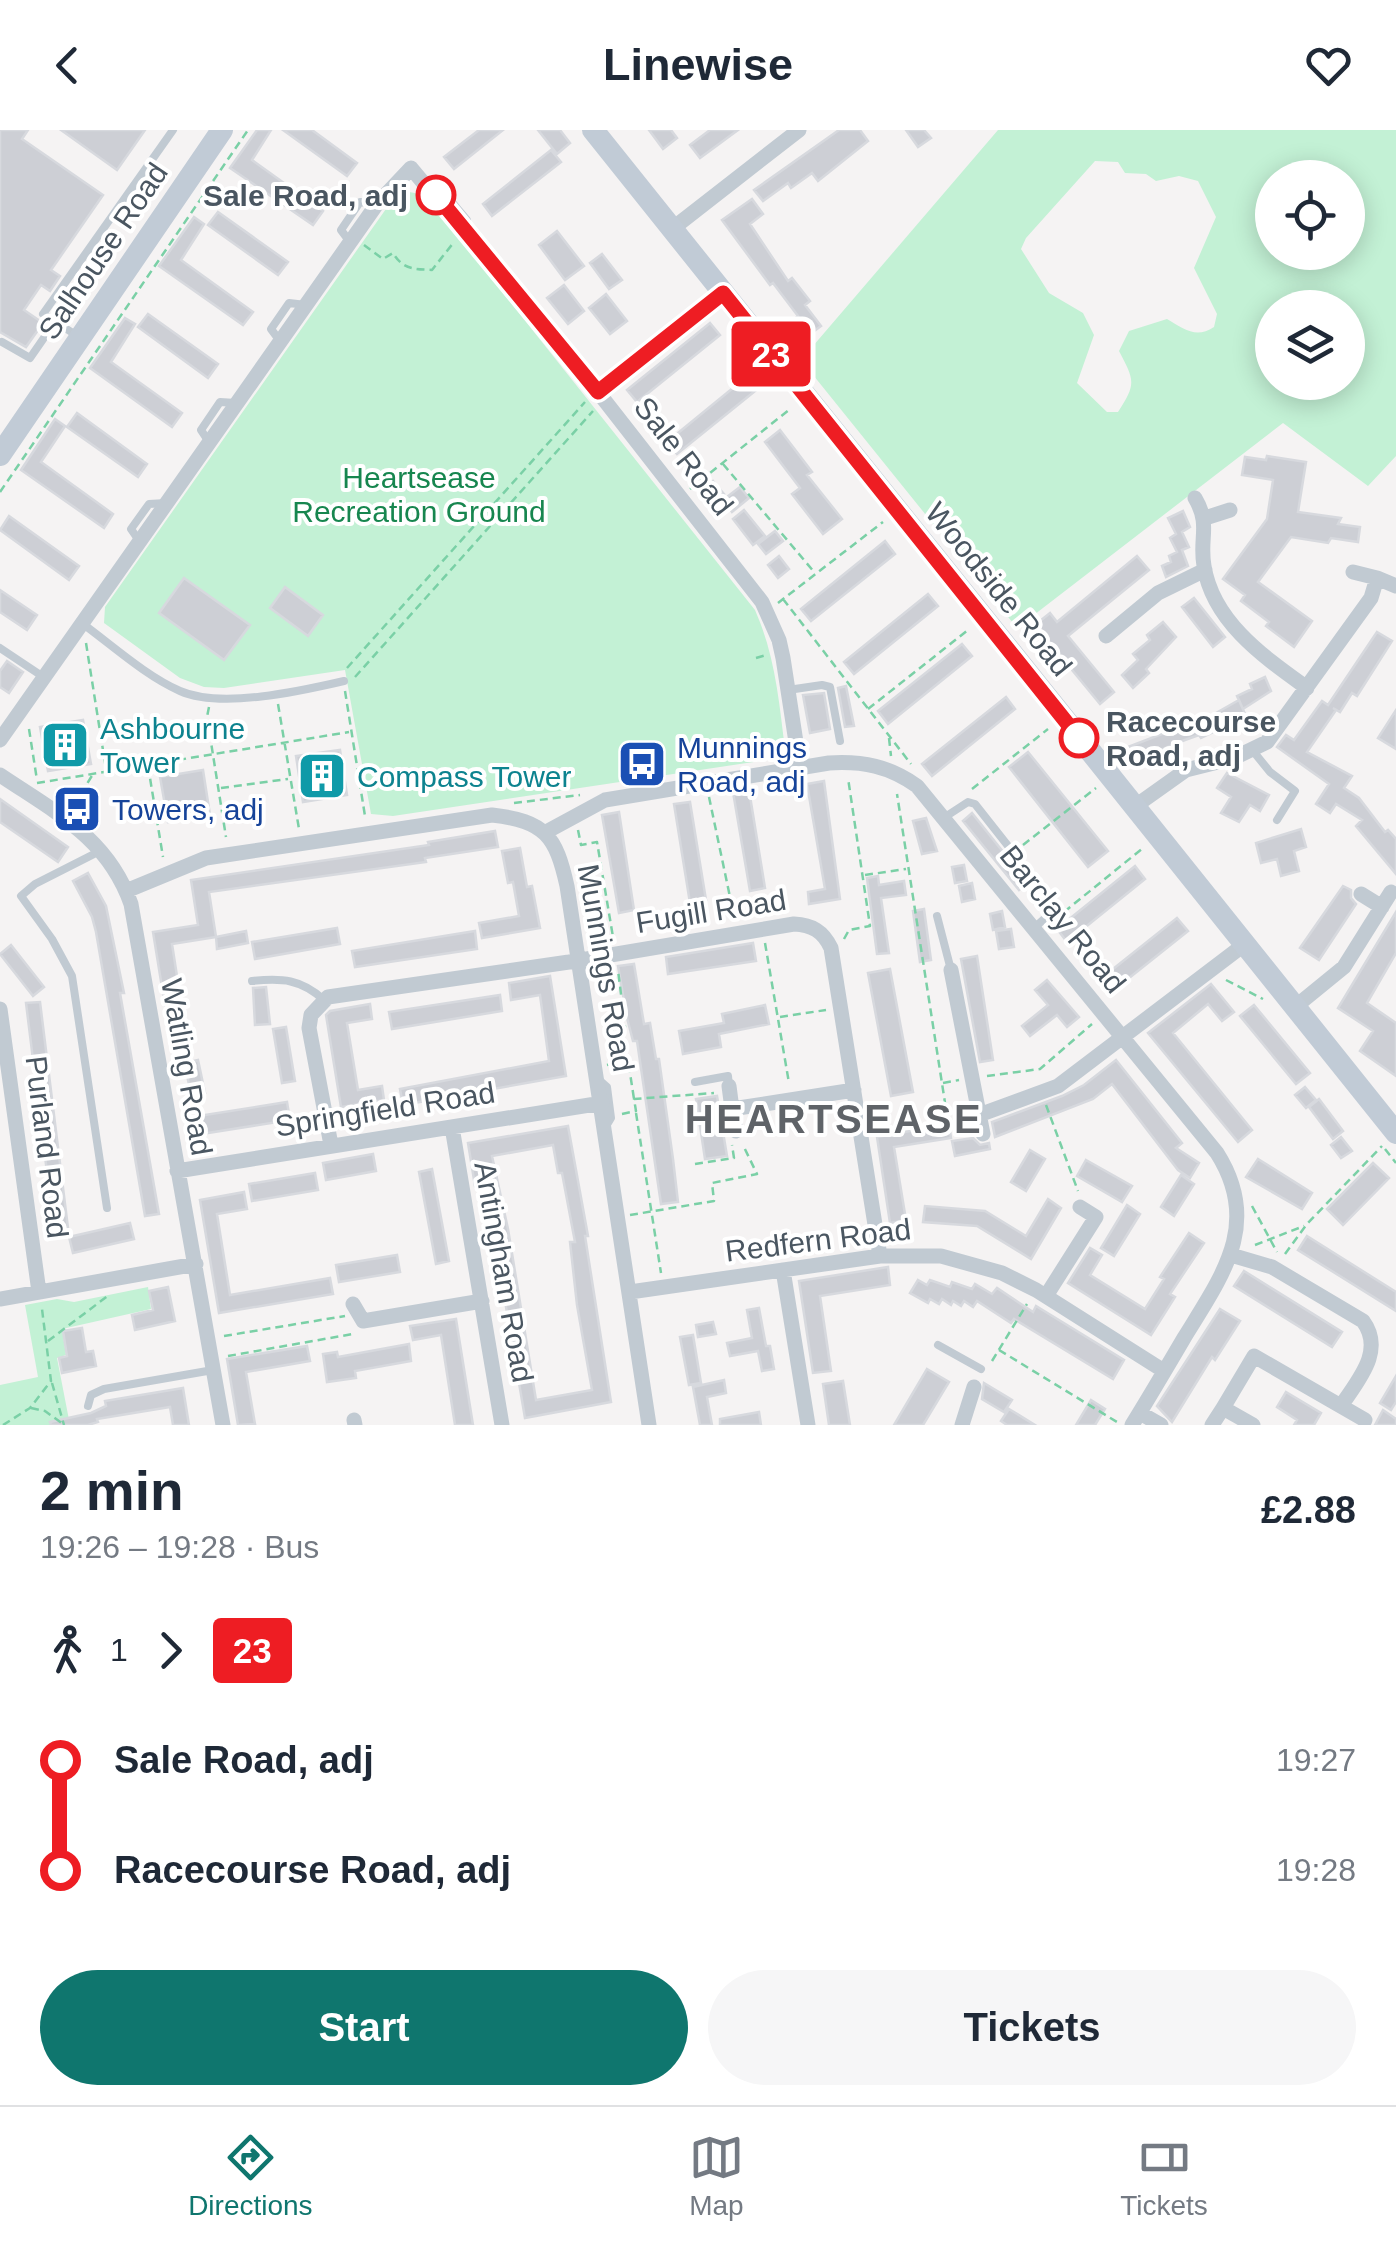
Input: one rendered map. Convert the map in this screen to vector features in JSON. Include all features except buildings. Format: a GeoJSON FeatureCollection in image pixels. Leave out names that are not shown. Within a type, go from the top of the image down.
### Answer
{"type":"FeatureCollection","features":[{"type":"Feature","properties":{"kind":"street","name":"Salhouse Road"},"geometry":{"type":"LineString","coordinates":[[0,455],[222,130]]}},
{"type":"Feature","properties":{"kind":"street","name":"Woodside Road"},"geometry":{"type":"LineString","coordinates":[[592,130],[1396,1133]]}},
{"type":"Feature","properties":{"kind":"street"},"geometry":{"type":"LineString","coordinates":[[672,229],[799,130]]}},
{"type":"Feature","properties":{"kind":"street","name":"Sale Road"},"geometry":{"type":"LineString","coordinates":[[0,740],[408,165],[598,392],[744,578],[779,640],[800,768]]}},
{"type":"Feature","properties":{"kind":"street"},"geometry":{"type":"LineString","coordinates":[[598,392],[723,293]]}},
{"type":"Feature","properties":{"kind":"street"},"geometry":{"type":"LineString","coordinates":[[1195,498],[1205,518],[1205,570],[1220,608],[1233,627],[1307,688]]}},
{"type":"Feature","properties":{"kind":"street"},"geometry":{"type":"LineString","coordinates":[[1205,518],[1230,510]]}},
{"type":"Feature","properties":{"kind":"street"},"geometry":{"type":"LineString","coordinates":[[1106,636],[1158,593],[1205,570]]}},
{"type":"Feature","properties":{"kind":"street"},"geometry":{"type":"LineString","coordinates":[[1353,572],[1396,586]]}},
{"type":"Feature","properties":{"kind":"street"},"geometry":{"type":"LineString","coordinates":[[1134,806],[1186,770],[1254,751],[1266,742],[1371,598],[1377,578]]}},
{"type":"Feature","properties":{"kind":"street","name":"Barclay Road"},"geometry":{"type":"LineString","coordinates":[[546,832],[595,803],[846,762],[894,771],[917,786],[1217,1153],[1232,1182],[1238,1220],[1231,1256],[1136,1419]]}},
{"type":"Feature","properties":{"kind":"street","name":"Watling Road"},"geometry":{"type":"LineString","coordinates":[[0,775],[32,788],[102,850],[126,891],[222,1425]]}},
{"type":"Feature","properties":{"kind":"street","name":"Munnings Road"},"geometry":{"type":"LineString","coordinates":[[126,891],[206,858],[492,815],[512,817],[546,832],[562,864],[606,1116],[650,1425]]}},
{"type":"Feature","properties":{"kind":"street"},"geometry":{"type":"LineString","coordinates":[[1295,1007],[1344,967],[1386,899],[1361,894]]}},
{"type":"Feature","properties":{"kind":"street","name":"Fugill Road"},"geometry":{"type":"LineString","coordinates":[[324,1000],[339,994],[762,929],[806,925],[822,934],[830,948]]}},
{"type":"Feature","properties":{"kind":"street"},"geometry":{"type":"LineString","coordinates":[[979,1116],[1042,1094],[1089,1066],[1245,944]]}},
{"type":"Feature","properties":{"kind":"street"},"geometry":{"type":"LineString","coordinates":[[830,948],[880,1256]]}},
{"type":"Feature","properties":{"kind":"street"},"geometry":{"type":"LineString","coordinates":[[951,970],[983,1134]]}},
{"type":"Feature","properties":{"kind":"street"},"geometry":{"type":"LineString","coordinates":[[324,1000],[312,1015],[310,1028],[332,1145]]}},
{"type":"Feature","properties":{"kind":"street","name":"Purland Road"},"geometry":{"type":"LineString","coordinates":[[0,1009],[39,1292]]}},
{"type":"Feature","properties":{"kind":"street"},"geometry":{"type":"LineString","coordinates":[[726,1089],[733,1136]]}},
{"type":"Feature","properties":{"kind":"street"},"geometry":{"type":"LineString","coordinates":[[732,1109],[854,1090]]}},
{"type":"Feature","properties":{"kind":"street","name":"Springfield Road"},"geometry":{"type":"LineString","coordinates":[[177,1170],[452,1127],[606,1116]]}},
{"type":"Feature","properties":{"kind":"street","name":"Antingham Road"},"geometry":{"type":"LineString","coordinates":[[452,1127],[502,1425]]}},
{"type":"Feature","properties":{"kind":"street"},"geometry":{"type":"LineString","coordinates":[[1080,1207],[1112,1226]]}},
{"type":"Feature","properties":{"kind":"street"},"geometry":{"type":"LineString","coordinates":[[1041,1293],[1096,1217]]}},
{"type":"Feature","properties":{"kind":"street","name":"Redfern Road"},"geometry":{"type":"LineString","coordinates":[[630,1292],[880,1256],[916,1254],[972,1262],[1041,1293],[1164,1371]]}},
{"type":"Feature","properties":{"kind":"street"},"geometry":{"type":"LineString","coordinates":[[1231,1256],[1272,1267],[1363,1321],[1373,1341],[1371,1353],[1341,1406]]}},
{"type":"Feature","properties":{"kind":"street"},"geometry":{"type":"LineString","coordinates":[[0,1300],[196,1264]]}},
{"type":"Feature","properties":{"kind":"street"},"geometry":{"type":"LineString","coordinates":[[783,1270],[808,1425]]}},
{"type":"Feature","properties":{"kind":"street"},"geometry":{"type":"LineString","coordinates":[[359,1322],[482,1301]]}},
{"type":"Feature","properties":{"kind":"street"},"geometry":{"type":"LineString","coordinates":[[1212,1425],[1254,1356],[1365,1420]]}},
{"type":"Feature","properties":{"kind":"street"},"geometry":{"type":"LineString","coordinates":[[962,1425],[974,1388]]}},
{"type":"Feature","properties":{"kind":"street"},"geometry":{"type":"LineString","coordinates":[[1223,1408],[1253,1425]]}},
{"type":"Feature","properties":{"kind":"street"},"geometry":{"type":"LineString","coordinates":[[1136,1419],[1160,1425]]}},
{"type":"Feature","properties":{"kind":"lane"},"geometry":{"type":"LineString","coordinates":[[80,338],[44,314],[173,130]]}},
{"type":"Feature","properties":{"kind":"lane"},"geometry":{"type":"LineString","coordinates":[[2,342],[30,358],[56,322]]}},
{"type":"Feature","properties":{"kind":"lane"},"geometry":{"type":"LineString","coordinates":[[82,624],[179,691],[210,698],[344,685]]}},
{"type":"Feature","properties":{"kind":"lane"},"geometry":{"type":"LineString","coordinates":[[0,648],[44,678]]}},
{"type":"Feature","properties":{"kind":"lane"},"geometry":{"type":"LineString","coordinates":[[788,690],[830,687],[840,741]]}},
{"type":"Feature","properties":{"kind":"lane"},"geometry":{"type":"LineString","coordinates":[[1254,751],[1270,772],[1295,791],[1277,820]]}},
{"type":"Feature","properties":{"kind":"lane"},"geometry":{"type":"LineString","coordinates":[[943,815],[962,804],[975,804],[1052,905],[1052,912],[1036,930]]}},
{"type":"Feature","properties":{"kind":"lane"},"geometry":{"type":"LineString","coordinates":[[102,850],[35,884],[21,896],[72,976],[107,1208]]}},
{"type":"Feature","properties":{"kind":"lane"},"geometry":{"type":"LineString","coordinates":[[937,916],[951,970]]}},
{"type":"Feature","properties":{"kind":"lane"},"geometry":{"type":"LineString","coordinates":[[252,980],[301,982],[324,1000]]}},
{"type":"Feature","properties":{"kind":"lane"},"geometry":{"type":"LineString","coordinates":[[695,1082],[728,1076],[726,1089]]}},
{"type":"Feature","properties":{"kind":"lane"},"geometry":{"type":"LineString","coordinates":[[938,1344],[981,1370]]}},
{"type":"Feature","properties":{"kind":"lane"},"geometry":{"type":"LineString","coordinates":[[88,1406],[90,1395],[104,1389],[212,1364]]}},
{"type":"Feature","properties":{"kind":"lane"},"geometry":{"type":"LineString","coordinates":[[972,1364],[974,1388]]}},
{"type":"Feature","properties":{"kind":"path"},"geometry":{"type":"LineString","coordinates":[[0,492],[248,130]]}},
{"type":"Feature","properties":{"kind":"path"},"geometry":{"type":"LineString","coordinates":[[352,239],[383,258],[393,253],[409,269],[432,270],[465,230]]}},
{"type":"Feature","properties":{"kind":"path"},"geometry":{"type":"LineString","coordinates":[[344,685],[596,407],[598,392]]}},
{"type":"Feature","properties":{"kind":"path"},"geometry":{"type":"LineString","coordinates":[[368,833],[344,685],[598,392]]}},
{"type":"Feature","properties":{"kind":"path"},"geometry":{"type":"LineString","coordinates":[[681,496],[793,406]]}},
{"type":"Feature","properties":{"kind":"path"},"geometry":{"type":"LineString","coordinates":[[722,463],[815,573]]}},
{"type":"Feature","properties":{"kind":"path"},"geometry":{"type":"LineString","coordinates":[[766,612],[884,521]]}},
{"type":"Feature","properties":{"kind":"path"},"geometry":{"type":"LineString","coordinates":[[783,599],[912,766]]}},
{"type":"Feature","properties":{"kind":"path"},"geometry":{"type":"LineString","coordinates":[[82,624],[106,770]]}},
{"type":"Feature","properties":{"kind":"path"},"geometry":{"type":"LineString","coordinates":[[867,710],[970,629]]}},
{"type":"Feature","properties":{"kind":"path"},"geometry":{"type":"LineString","coordinates":[[276,692],[302,843]]}},
{"type":"Feature","properties":{"kind":"path"},"geometry":{"type":"LineString","coordinates":[[210,698],[207,717],[228,854]]}},
{"type":"Feature","properties":{"kind":"path"},"geometry":{"type":"LineString","coordinates":[[18,714],[28,721],[32,788],[106,770],[350,732]]}},
{"type":"Feature","properties":{"kind":"path"},"geometry":{"type":"LineString","coordinates":[[943,815],[1049,728]]}},
{"type":"Feature","properties":{"kind":"path"},"geometry":{"type":"LineString","coordinates":[[862,1136],[948,1122],[889,738]]}},
{"type":"Feature","properties":{"kind":"path"},"geometry":{"type":"LineString","coordinates":[[830,948],[839,948],[848,930],[870,926],[846,762]]}},
{"type":"Feature","properties":{"kind":"path"},"geometry":{"type":"LineString","coordinates":[[148,764],[167,873]]}},
{"type":"Feature","properties":{"kind":"path"},"geometry":{"type":"LineString","coordinates":[[65,819],[94,773]]}},
{"type":"Feature","properties":{"kind":"path"},"geometry":{"type":"LineString","coordinates":[[220,788],[288,778]]}},
{"type":"Feature","properties":{"kind":"path"},"geometry":{"type":"LineString","coordinates":[[712,782],[708,790],[738,934]]}},
{"type":"Feature","properties":{"kind":"path"},"geometry":{"type":"LineString","coordinates":[[1013,853],[1097,787]]}},
{"type":"Feature","properties":{"kind":"path"},"geometry":{"type":"LineString","coordinates":[[492,815],[504,804],[591,794],[595,803]]}},
{"type":"Feature","properties":{"kind":"path"},"geometry":{"type":"LineString","coordinates":[[576,814],[581,845],[596,842],[625,1027],[591,1034]]}},
{"type":"Feature","properties":{"kind":"path"},"geometry":{"type":"LineString","coordinates":[[1036,930],[1144,847]]}},
{"type":"Feature","properties":{"kind":"path"},"geometry":{"type":"LineString","coordinates":[[863,876],[908,869]]}},
{"type":"Feature","properties":{"kind":"path"},"geometry":{"type":"LineString","coordinates":[[762,929],[792,1100]]}},
{"type":"Feature","properties":{"kind":"path"},"geometry":{"type":"LineString","coordinates":[[1211,970],[1268,1002]]}},
{"type":"Feature","properties":{"kind":"path"},"geometry":{"type":"LineString","coordinates":[[778,1017],[841,1008]]}},
{"type":"Feature","properties":{"kind":"path"},"geometry":{"type":"LineString","coordinates":[[941,1083],[1040,1069],[1105,1014]]}},
{"type":"Feature","properties":{"kind":"path"},"geometry":{"type":"LineString","coordinates":[[597,1073],[628,1060],[664,1288]]}},
{"type":"Feature","properties":{"kind":"path"},"geometry":{"type":"LineString","coordinates":[[634,1100],[726,1089]]}},
{"type":"Feature","properties":{"kind":"path"},"geometry":{"type":"LineString","coordinates":[[1042,1094],[1081,1198],[1080,1207]]}},
{"type":"Feature","properties":{"kind":"path"},"geometry":{"type":"LineString","coordinates":[[606,1116],[636,1111]]}},
{"type":"Feature","properties":{"kind":"path"},"geometry":{"type":"LineString","coordinates":[[696,1164],[734,1158],[733,1136]]}},
{"type":"Feature","properties":{"kind":"path"},"geometry":{"type":"LineString","coordinates":[[619,1217],[714,1202],[712,1183],[757,1174],[733,1136]]}},
{"type":"Feature","properties":{"kind":"path"},"geometry":{"type":"LineString","coordinates":[[1232,1182],[1239,1184],[1281,1259],[1307,1224],[1382,1146],[1396,1163]]}},
{"type":"Feature","properties":{"kind":"path"},"geometry":{"type":"LineString","coordinates":[[1231,1256],[1307,1224]]}},
{"type":"Feature","properties":{"kind":"path"},"geometry":{"type":"LineString","coordinates":[[48,1341],[111,1293],[109,1279]]}},
{"type":"Feature","properties":{"kind":"path"},"geometry":{"type":"LineString","coordinates":[[39,1292],[51,1382],[64,1425]]}},
{"type":"Feature","properties":{"kind":"path"},"geometry":{"type":"LineString","coordinates":[[974,1388],[1041,1293]]}},
{"type":"Feature","properties":{"kind":"path"},"geometry":{"type":"LineString","coordinates":[[208,1339],[359,1322]]}},
{"type":"Feature","properties":{"kind":"path"},"geometry":{"type":"LineString","coordinates":[[212,1364],[359,1322]]}},
{"type":"Feature","properties":{"kind":"path"},"geometry":{"type":"LineString","coordinates":[[998,1350],[1122,1425]]}},
{"type":"Feature","properties":{"kind":"path"},"geometry":{"type":"LineString","coordinates":[[3,1425],[30,1408],[51,1382]]}},
{"type":"Feature","properties":{"kind":"path"},"geometry":{"type":"LineString","coordinates":[[30,1408],[45,1410],[64,1425]]}},
{"type":"Feature","properties":{"kind":"green space"},"geometry":{"type":"Polygon","coordinates":[[[998,130],[1396,130],[1396,456],[1368,486],[1283,423],[1017,628],[801,360],[998,130]],[[1095,161],[1026,238],[1021,249],[1049,293],[1083,313],[1094,335],[1077,383],[1107,412],[1118,412],[1131,388],[1130,375],[1119,351],[1129,331],[1167,319],[1196,332],[1214,327],[1217,314],[1194,268],[1216,217],[1198,181],[1179,176],[1156,181],[1146,174],[1125,173],[1118,162],[1095,161]]]}},
{"type":"Feature","properties":{"kind":"green space","name":"Heartsease Recreation Ground"},"geometry":{"type":"Polygon","coordinates":[[[404,191],[420,194],[464,244],[755,610],[775,678],[785,749],[780,758],[393,816],[371,814],[345,670],[224,688],[204,687],[180,678],[104,623],[105,607],[393,199],[404,191]]]}},
{"type":"Feature","properties":{"kind":"green space"},"geometry":{"type":"Polygon","coordinates":[[[148,1287],[151,1309],[62,1329],[66,1355],[57,1358],[70,1425],[0,1425],[0,1385],[38,1377],[25,1305],[57,1299],[74,1302],[148,1287]]]}},
{"type":"Feature","properties":{"kind":"bus line","name":"23"},"geometry":{"type":"LineString","coordinates":[[436,195],[598,392],[723,293],[1079,738]]}},
{"type":"Feature","properties":{"kind":"place","name":"Sale Road, adj"},"geometry":{"type":"Point","coordinates":[436,195]}},
{"type":"Feature","properties":{"kind":"place","name":"Racecourse Road, adj"},"geometry":{"type":"Point","coordinates":[1079,738]}},
{"type":"Feature","properties":{"kind":"place","name":"Ashbourne Tower"},"geometry":{"type":"Point","coordinates":[65,745]}},
{"type":"Feature","properties":{"kind":"place","name":"Munnings Road, adj"},"geometry":{"type":"Point","coordinates":[642,764]}},
{"type":"Feature","properties":{"kind":"place","name":"Compass Tower"},"geometry":{"type":"Point","coordinates":[322,776]}},
{"type":"Feature","properties":{"kind":"place","name":"Towers, adj"},"geometry":{"type":"Point","coordinates":[77,809]}},
{"type":"Feature","properties":{"kind":"district","name":"HEARTSEASE"},"geometry":{"type":"Point","coordinates":[834,1119]}}]}
